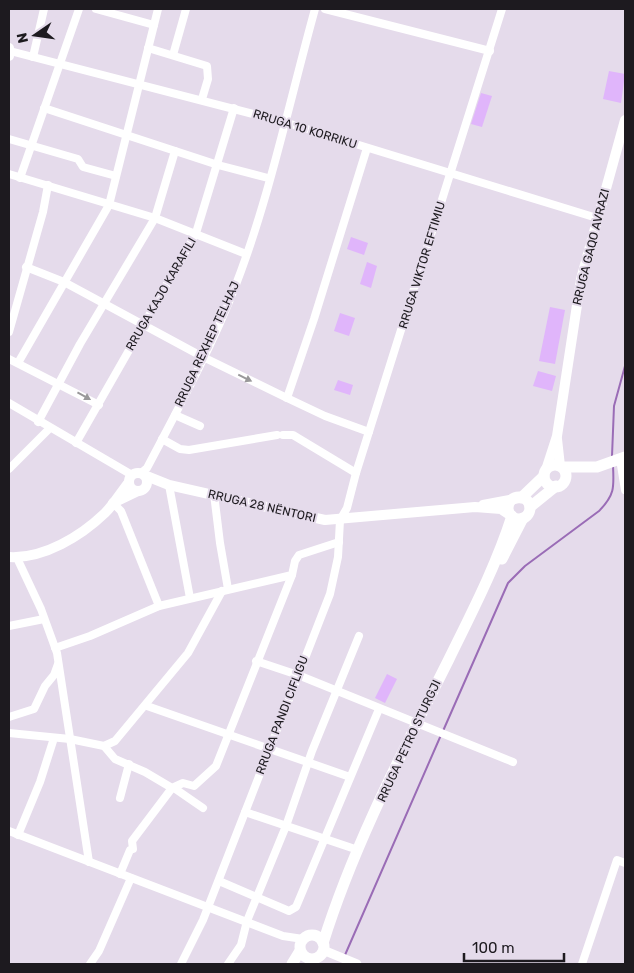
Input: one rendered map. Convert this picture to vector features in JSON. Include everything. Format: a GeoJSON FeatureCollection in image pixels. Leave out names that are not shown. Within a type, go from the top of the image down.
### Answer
{"type":"FeatureCollection","features":[{"type":"Feature","properties":{"kind":"main road","name":"RRUGA GAQO AVRAZI"},"geometry":{"type":"LineString","coordinates":[[545,473],[557,436],[576,301],[625,120]]}},
{"type":"Feature","properties":{"kind":"main road","name":"RRUGA GAQO AVRAZI"},"geometry":{"type":"LineString","coordinates":[[557,436],[561,467]]}},
{"type":"Feature","properties":{"kind":"main road"},"geometry":{"type":"LineString","coordinates":[[598,467],[561,467],[553,465],[520,498],[509,504],[515,517],[528,514],[530,507],[560,484],[621,459]]}},
{"type":"Feature","properties":{"kind":"main road"},"geometry":{"type":"LineString","coordinates":[[560,484],[566,473],[561,467]]}},
{"type":"Feature","properties":{"kind":"main road"},"geometry":{"type":"LineString","coordinates":[[545,473],[548,484],[560,484]]}},
{"type":"Feature","properties":{"kind":"main road"},"geometry":{"type":"LineString","coordinates":[[136,476],[147,485],[141,490],[130,486],[136,476]]}},
{"type":"Feature","properties":{"kind":"main road","name":"RRUGA 28 NËNTORI"},"geometry":{"type":"LineString","coordinates":[[13,558],[36,554],[67,541],[92,524],[136,476],[326,520],[475,507],[520,498]]}},
{"type":"Feature","properties":{"kind":"main road","name":"RRUGA 28 NËNTORI"},"geometry":{"type":"LineString","coordinates":[[113,503],[141,490],[169,485]]}},
{"type":"Feature","properties":{"kind":"main road"},"geometry":{"type":"LineString","coordinates":[[520,498],[527,501],[530,507]]}},
{"type":"Feature","properties":{"kind":"main road","name":"RRUGA 28 NËNTORI"},"geometry":{"type":"LineString","coordinates":[[475,507],[501,508],[515,517]]}},
{"type":"Feature","properties":{"kind":"main road","name":"RRUGA PETRO STURGJI"},"geometry":{"type":"LineString","coordinates":[[326,949],[334,906],[358,850],[488,578],[515,517]]}},
{"type":"Feature","properties":{"kind":"main road","name":"RRUGA PETRO STURGJI"},"geometry":{"type":"LineString","coordinates":[[292,964],[304,943],[334,906]]}},
{"type":"Feature","properties":{"kind":"main road"},"geometry":{"type":"LineString","coordinates":[[318,937],[326,949],[312,962],[306,958],[304,943],[318,937]]}},
{"type":"Feature","properties":{"kind":"street"},"geometry":{"type":"LineString","coordinates":[[33,57],[44,9]]}},
{"type":"Feature","properties":{"kind":"street"},"geometry":{"type":"LineString","coordinates":[[20,178],[79,9]]}},
{"type":"Feature","properties":{"kind":"street"},"geometry":{"type":"LineString","coordinates":[[96,9],[117,12],[154,24]]}},
{"type":"Feature","properties":{"kind":"street"},"geometry":{"type":"LineString","coordinates":[[18,363],[109,205],[158,9]]}},
{"type":"Feature","properties":{"kind":"street"},"geometry":{"type":"LineString","coordinates":[[173,55],[186,9]]}},
{"type":"Feature","properties":{"kind":"street","name":"RRUGA REXHEP TELHAJ"},"geometry":{"type":"LineString","coordinates":[[136,476],[147,468],[203,358],[234,289],[268,178],[315,9]]}},
{"type":"Feature","properties":{"kind":"street"},"geometry":{"type":"LineString","coordinates":[[324,9],[490,51]]}},
{"type":"Feature","properties":{"kind":"street","name":"RRUGA VIKTOR EFTIMIU"},"geometry":{"type":"LineString","coordinates":[[340,520],[347,508],[356,473],[502,9]]}},
{"type":"Feature","properties":{"kind":"street"},"geometry":{"type":"LineString","coordinates":[[148,48],[207,66],[208,79],[202,99]]}},
{"type":"Feature","properties":{"kind":"street","name":"RRUGA 10 KORRIKU"},"geometry":{"type":"LineString","coordinates":[[9,52],[138,86],[202,99],[284,122],[597,218]]}},
{"type":"Feature","properties":{"kind":"street"},"geometry":{"type":"LineString","coordinates":[[44,108],[218,164],[268,178]]}},
{"type":"Feature","properties":{"kind":"street","name":"RRUGA KAJO KARAFILI"},"geometry":{"type":"LineString","coordinates":[[76,443],[196,233],[234,108]]}},
{"type":"Feature","properties":{"kind":"street"},"geometry":{"type":"LineString","coordinates":[[9,140],[78,159],[83,167],[116,176]]}},
{"type":"Feature","properties":{"kind":"street"},"geometry":{"type":"LineString","coordinates":[[287,398],[314,320],[367,148]]}},
{"type":"Feature","properties":{"kind":"street"},"geometry":{"type":"LineString","coordinates":[[38,422],[80,344],[155,218],[175,150]]}},
{"type":"Feature","properties":{"kind":"street"},"geometry":{"type":"LineString","coordinates":[[9,174],[155,218],[246,254]]}},
{"type":"Feature","properties":{"kind":"street"},"geometry":{"type":"LineString","coordinates":[[9,332],[43,212],[48,185]]}},
{"type":"Feature","properties":{"kind":"street"},"geometry":{"type":"LineString","coordinates":[[26,268],[64,282],[203,358],[324,416],[369,432]]}},
{"type":"Feature","properties":{"kind":"street"},"geometry":{"type":"LineString","coordinates":[[9,359],[99,405]]}},
{"type":"Feature","properties":{"kind":"street"},"geometry":{"type":"LineString","coordinates":[[9,404],[136,476]]}},
{"type":"Feature","properties":{"kind":"street"},"geometry":{"type":"LineString","coordinates":[[174,415],[200,426]]}},
{"type":"Feature","properties":{"kind":"street"},"geometry":{"type":"LineString","coordinates":[[9,469],[50,428]]}},
{"type":"Feature","properties":{"kind":"street"},"geometry":{"type":"LineString","coordinates":[[162,439],[180,449],[189,450],[280,435],[293,435],[356,473]]}},
{"type":"Feature","properties":{"kind":"street"},"geometry":{"type":"LineString","coordinates":[[621,459],[625,490]]}},
{"type":"Feature","properties":{"kind":"street"},"geometry":{"type":"LineString","coordinates":[[169,485],[190,598]]}},
{"type":"Feature","properties":{"kind":"street"},"geometry":{"type":"LineString","coordinates":[[9,733],[70,739],[104,746],[115,741],[147,706],[188,653],[225,590],[214,494]]}},
{"type":"Feature","properties":{"kind":"street"},"geometry":{"type":"LineString","coordinates":[[113,503],[121,511],[160,606]]}},
{"type":"Feature","properties":{"kind":"street","name":"RRUGA PANDI CIFLIGU"},"geometry":{"type":"LineString","coordinates":[[181,964],[218,881],[330,594],[338,557],[340,520]]}},
{"type":"Feature","properties":{"kind":"street"},"geometry":{"type":"LineString","coordinates":[[120,874],[130,850],[133,849],[132,841],[173,788],[183,783],[194,786],[216,766],[230,736],[256,661],[292,575],[295,561],[299,555],[339,542]]}},
{"type":"Feature","properties":{"kind":"street"},"geometry":{"type":"LineString","coordinates":[[13,558],[44,619],[55,648],[89,862]]}},
{"type":"Feature","properties":{"kind":"street"},"geometry":{"type":"LineString","coordinates":[[55,648],[90,636],[160,606],[292,575]]}},
{"type":"Feature","properties":{"kind":"street"},"geometry":{"type":"LineString","coordinates":[[9,626],[44,619]]}},
{"type":"Feature","properties":{"kind":"street"},"geometry":{"type":"LineString","coordinates":[[228,964],[241,945],[247,921],[286,826],[308,763],[359,636]]}},
{"type":"Feature","properties":{"kind":"street"},"geometry":{"type":"LineString","coordinates":[[256,661],[298,675],[378,709],[514,762]]}},
{"type":"Feature","properties":{"kind":"street"},"geometry":{"type":"LineString","coordinates":[[9,717],[34,709],[44,686],[54,675],[58,663]]}},
{"type":"Feature","properties":{"kind":"street"},"geometry":{"type":"LineString","coordinates":[[147,706],[350,777]]}},
{"type":"Feature","properties":{"kind":"street"},"geometry":{"type":"LineString","coordinates":[[218,881],[292,910],[296,907],[378,709]]}},
{"type":"Feature","properties":{"kind":"street"},"geometry":{"type":"LineString","coordinates":[[18,834],[40,782],[54,738]]}},
{"type":"Feature","properties":{"kind":"street"},"geometry":{"type":"LineString","coordinates":[[104,746],[115,759],[129,764],[173,788],[203,808]]}},
{"type":"Feature","properties":{"kind":"street"},"geometry":{"type":"LineString","coordinates":[[120,798],[129,764]]}},
{"type":"Feature","properties":{"kind":"street"},"geometry":{"type":"LineString","coordinates":[[245,812],[358,850]]}},
{"type":"Feature","properties":{"kind":"street"},"geometry":{"type":"LineString","coordinates":[[9,830],[304,943]]}},
{"type":"Feature","properties":{"kind":"street"},"geometry":{"type":"LineString","coordinates":[[582,964],[617,860],[625,863]]}},
{"type":"Feature","properties":{"kind":"street"},"geometry":{"type":"LineString","coordinates":[[90,964],[99,951],[131,878]]}},
{"type":"Feature","properties":{"kind":"street"},"geometry":{"type":"LineString","coordinates":[[326,949],[354,963]]}},
{"type":"Feature","properties":{"kind":"shaded area"},"geometry":{"type":"Polygon","coordinates":[[[609,71],[625,74],[621,103],[603,99],[609,71]]]}},
{"type":"Feature","properties":{"kind":"shaded area"},"geometry":{"type":"Polygon","coordinates":[[[481,93],[492,96],[482,127],[471,124],[481,93]]]}},
{"type":"Feature","properties":{"kind":"shaded area"},"geometry":{"type":"Polygon","coordinates":[[[351,237],[368,243],[364,255],[347,249],[351,237]]]}},
{"type":"Feature","properties":{"kind":"shaded area"},"geometry":{"type":"Polygon","coordinates":[[[367,262],[377,266],[371,288],[360,284],[367,262]]]}},
{"type":"Feature","properties":{"kind":"shaded area"},"geometry":{"type":"Polygon","coordinates":[[[550,307],[565,310],[555,364],[539,361],[550,307]]]}},
{"type":"Feature","properties":{"kind":"shaded area"},"geometry":{"type":"Polygon","coordinates":[[[340,313],[355,318],[349,336],[334,331],[340,313]]]}},
{"type":"Feature","properties":{"kind":"shaded area"},"geometry":{"type":"Polygon","coordinates":[[[538,371],[556,376],[552,391],[533,386],[538,371]]]}},
{"type":"Feature","properties":{"kind":"shaded area"},"geometry":{"type":"Polygon","coordinates":[[[338,380],[353,385],[350,395],[334,390],[338,380]]]}},
{"type":"Feature","properties":{"kind":"shaded area"},"geometry":{"type":"Polygon","coordinates":[[[387,674],[397,679],[385,703],[375,698],[387,674]]]}},
{"type":"Feature","properties":{"kind":"waterway"},"geometry":{"type":"LineString","coordinates":[[612,456],[614,406],[625,366]]}},
{"type":"Feature","properties":{"kind":"waterway"},"geometry":{"type":"LineString","coordinates":[[443,731],[508,583],[525,566],[599,511],[611,495],[613,466]]}},
{"type":"Feature","properties":{"kind":"waterway"},"geometry":{"type":"LineString","coordinates":[[345,955],[441,735]]}}]}
